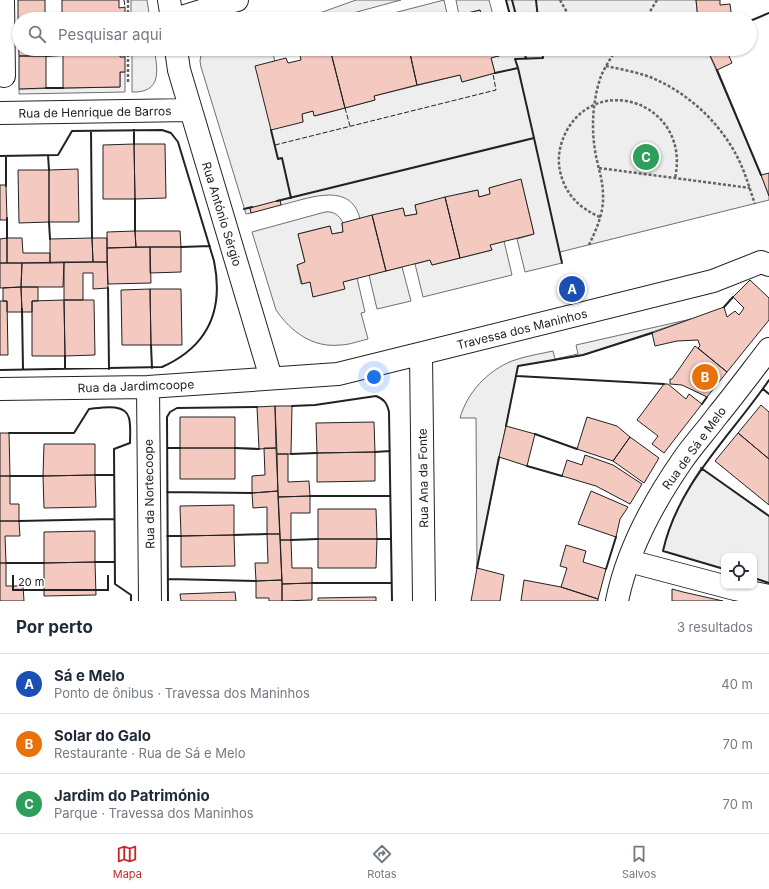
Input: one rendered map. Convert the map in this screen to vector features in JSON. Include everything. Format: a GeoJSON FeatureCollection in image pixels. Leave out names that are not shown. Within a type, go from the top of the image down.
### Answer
{"type":"FeatureCollection","features":[{"type":"Feature","properties":{"kind":"street"},"geometry":{"type":"LineString","coordinates":[[3,0],[4,76]]}},
{"type":"Feature","properties":{"kind":"street"},"geometry":{"type":"LineString","coordinates":[[169,0],[171,12]]}},
{"type":"Feature","properties":{"kind":"street"},"geometry":{"type":"LineString","coordinates":[[198,12],[237,0]]}},
{"type":"Feature","properties":{"kind":"street","name":"Rua António Sérgio"},"geometry":{"type":"LineString","coordinates":[[177,56],[179,70],[271,378]]}},
{"type":"Feature","properties":{"kind":"street","name":"Rua de Henrique de Barros"},"geometry":{"type":"LineString","coordinates":[[0,113],[191,110]]}},
{"type":"Feature","properties":{"kind":"street","name":"Travessa dos Maninhos"},"geometry":{"type":"LineString","coordinates":[[271,378],[338,374],[713,281],[760,262],[769,265]]}},
{"type":"Feature","properties":{"kind":"street","name":"Rua de Sá e Melo"},"geometry":{"type":"LineString","coordinates":[[617,601],[620,586],[629,561],[644,525],[661,495],[682,461],[769,349]]}},
{"type":"Feature","properties":{"kind":"street","name":"Rua Ana da Fonte"},"geometry":{"type":"LineString","coordinates":[[421,354],[424,601]]}},
{"type":"Feature","properties":{"kind":"street","name":"Rua da Jardimcoope"},"geometry":{"type":"LineString","coordinates":[[0,389],[148,387],[271,378]]}},
{"type":"Feature","properties":{"kind":"street","name":"Rua da Nortecoope"},"geometry":{"type":"LineString","coordinates":[[148,387],[150,601]]}},
{"type":"Feature","properties":{"kind":"street"},"geometry":{"type":"LineString","coordinates":[[629,561],[757,597]]}},
{"type":"Feature","properties":{"kind":"path"},"geometry":{"type":"LineString","coordinates":[[128,0],[128,12]]}},
{"type":"Feature","properties":{"kind":"path"},"geometry":{"type":"LineString","coordinates":[[560,0],[567,12]]}},
{"type":"Feature","properties":{"kind":"path"},"geometry":{"type":"LineString","coordinates":[[650,12],[657,0]]}},
{"type":"Feature","properties":{"kind":"path"},"geometry":{"type":"LineString","coordinates":[[128,56],[128,85]]}},
{"type":"Feature","properties":{"kind":"path"},"geometry":{"type":"LineString","coordinates":[[589,245],[600,217],[603,196],[593,133],[594,105],[601,77],[612,56]]}},
{"type":"Feature","properties":{"kind":"path"},"geometry":{"type":"LineString","coordinates":[[606,66],[649,77],[676,91],[702,109],[726,138],[744,171],[755,204]]}},
{"type":"Feature","properties":{"kind":"path"},"geometry":{"type":"LineString","coordinates":[[600,217],[590,212],[572,198],[562,180],[559,158],[560,147],[569,126],[576,118],[594,105],[613,101],[633,102],[642,105],[658,116],[665,123],[674,140],[678,159],[675,178]]}},
{"type":"Feature","properties":{"kind":"path"},"geometry":{"type":"LineString","coordinates":[[599,168],[750,188]]}},
{"type":"Feature","properties":{"kind":"shaded area"},"geometry":{"type":"Polygon","coordinates":[[[131,0],[147,0],[149,12],[131,12],[131,0]]]}},
{"type":"Feature","properties":{"kind":"shaded area"},"geometry":{"type":"Polygon","coordinates":[[[356,0],[401,0],[357,12],[323,12],[356,0]]]}},
{"type":"Feature","properties":{"kind":"shaded area"},"geometry":{"type":"Polygon","coordinates":[[[444,0],[447,12],[398,12],[444,0]]]}},
{"type":"Feature","properties":{"kind":"shaded area"},"geometry":{"type":"Polygon","coordinates":[[[456,0],[489,0],[492,12],[480,12],[480,10],[472,12],[458,12],[456,0]]]}},
{"type":"Feature","properties":{"kind":"shaded area"},"geometry":{"type":"Polygon","coordinates":[[[506,0],[696,0],[697,12],[509,12],[506,0]]]}},
{"type":"Feature","properties":{"kind":"shaded area"},"geometry":{"type":"Polygon","coordinates":[[[132,56],[155,56],[157,72],[156,79],[153,84],[149,89],[132,92],[132,56]]]}},
{"type":"Feature","properties":{"kind":"shaded area"},"geometry":{"type":"Polygon","coordinates":[[[201,56],[274,56],[303,122],[302,114],[313,111],[315,116],[375,100],[374,96],[460,75],[462,82],[495,73],[491,58],[496,56],[710,56],[761,175],[769,196],[769,200],[560,252],[562,263],[525,272],[517,239],[534,234],[521,180],[489,188],[490,194],[479,197],[477,190],[415,205],[417,214],[405,216],[403,208],[360,219],[355,207],[348,200],[338,196],[327,195],[281,205],[280,201],[250,208],[251,213],[246,214],[200,61],[201,56]]]}},
{"type":"Feature","properties":{"kind":"shaded area"},"geometry":{"type":"Polygon","coordinates":[[[120,72],[125,72],[125,92],[19,94],[19,89],[120,87],[120,72]]]}},
{"type":"Feature","properties":{"kind":"shaded area"},"geometry":{"type":"Polygon","coordinates":[[[325,212],[334,213],[340,218],[343,223],[343,232],[332,234],[330,226],[298,234],[305,262],[297,265],[301,284],[310,282],[313,297],[343,282],[357,278],[365,312],[361,313],[368,339],[347,344],[321,344],[296,332],[276,310],[252,232],[325,212]]]}},
{"type":"Feature","properties":{"kind":"shaded area"},"geometry":{"type":"Polygon","coordinates":[[[504,241],[512,275],[423,297],[415,264],[430,260],[432,265],[492,250],[490,245],[504,241]]]}},
{"type":"Feature","properties":{"kind":"shaded area"},"geometry":{"type":"Polygon","coordinates":[[[402,267],[411,301],[377,309],[369,275],[402,267]]]}},
{"type":"Feature","properties":{"kind":"shaded area"},"geometry":{"type":"Polygon","coordinates":[[[691,319],[583,355],[518,366],[477,568],[476,418],[460,418],[468,400],[479,384],[503,365],[517,359],[553,351],[555,359],[578,354],[576,345],[691,319]]]}},
{"type":"Feature","properties":{"kind":"shaded area"},"geometry":{"type":"Polygon","coordinates":[[[701,468],[769,516],[769,583],[757,579],[757,553],[721,553],[721,568],[663,551],[678,508],[701,468]]]}},
{"type":"Feature","properties":{"kind":"building"},"geometry":{"type":"Polygon","coordinates":[[[18,0],[45,0],[45,12],[18,12],[18,0]]]}},
{"type":"Feature","properties":{"kind":"building"},"geometry":{"type":"Polygon","coordinates":[[[62,0],[119,0],[119,8],[125,7],[125,12],[62,12],[62,0]]]}},
{"type":"Feature","properties":{"kind":"building"},"geometry":{"type":"Polygon","coordinates":[[[696,0],[720,0],[720,5],[730,4],[731,12],[697,12],[696,0]]]}},
{"type":"Feature","properties":{"kind":"building"},"geometry":{"type":"Polygon","coordinates":[[[19,56],[46,56],[46,88],[19,89],[19,56]]]}},
{"type":"Feature","properties":{"kind":"building"},"geometry":{"type":"Polygon","coordinates":[[[63,56],[125,57],[125,72],[120,72],[120,87],[63,88],[63,56]]]}},
{"type":"Feature","properties":{"kind":"building"},"geometry":{"type":"Polygon","coordinates":[[[300,56],[332,56],[345,108],[314,116],[313,111],[302,114],[303,122],[271,130],[255,66],[286,58],[288,63],[301,60],[300,56]]]}},
{"type":"Feature","properties":{"kind":"building"},"geometry":{"type":"Polygon","coordinates":[[[332,56],[411,56],[417,85],[374,96],[375,100],[345,108],[332,56]]]}},
{"type":"Feature","properties":{"kind":"building"},"geometry":{"type":"Polygon","coordinates":[[[411,56],[498,56],[491,58],[495,73],[462,82],[460,75],[417,85],[411,56]]]}},
{"type":"Feature","properties":{"kind":"building"},"geometry":{"type":"Polygon","coordinates":[[[710,56],[729,56],[732,63],[717,70],[710,56]]]}},
{"type":"Feature","properties":{"kind":"building"},"geometry":{"type":"Polygon","coordinates":[[[134,144],[135,199],[103,199],[103,145],[134,144]]]}},
{"type":"Feature","properties":{"kind":"building"},"geometry":{"type":"Polygon","coordinates":[[[134,144],[165,144],[166,198],[135,199],[134,144]]]}},
{"type":"Feature","properties":{"kind":"building"},"geometry":{"type":"Polygon","coordinates":[[[78,169],[79,222],[49,222],[49,170],[78,169]]]}},
{"type":"Feature","properties":{"kind":"building"},"geometry":{"type":"Polygon","coordinates":[[[18,170],[49,170],[49,222],[19,223],[18,170]]]}},
{"type":"Feature","properties":{"kind":"building"},"geometry":{"type":"Polygon","coordinates":[[[769,173],[769,196],[761,175],[769,173]]]}},
{"type":"Feature","properties":{"kind":"building"},"geometry":{"type":"Polygon","coordinates":[[[521,179],[534,234],[490,245],[492,250],[460,258],[445,197],[478,190],[479,197],[490,194],[489,188],[521,179]]]}},
{"type":"Feature","properties":{"kind":"building"},"geometry":{"type":"Polygon","coordinates":[[[0,185],[6,185],[7,220],[0,220],[0,185]]]}},
{"type":"Feature","properties":{"kind":"building"},"geometry":{"type":"Polygon","coordinates":[[[445,197],[460,258],[432,265],[430,260],[386,271],[372,215],[403,208],[405,216],[417,214],[415,205],[445,197]]]}},
{"type":"Feature","properties":{"kind":"building"},"geometry":{"type":"Polygon","coordinates":[[[280,200],[281,205],[251,213],[250,208],[280,200]]]}},
{"type":"Feature","properties":{"kind":"building"},"geometry":{"type":"Polygon","coordinates":[[[372,215],[386,271],[343,282],[345,289],[313,297],[310,282],[302,284],[297,265],[305,262],[298,234],[330,226],[332,234],[343,232],[342,223],[372,215]]]}},
{"type":"Feature","properties":{"kind":"building"},"geometry":{"type":"Polygon","coordinates":[[[135,231],[136,247],[107,248],[107,232],[135,231]]]}},
{"type":"Feature","properties":{"kind":"building"},"geometry":{"type":"Polygon","coordinates":[[[135,231],[180,231],[181,247],[136,247],[135,231]]]}},
{"type":"Feature","properties":{"kind":"building"},"geometry":{"type":"Polygon","coordinates":[[[7,238],[7,263],[0,263],[0,239],[7,238]]]}},
{"type":"Feature","properties":{"kind":"building"},"geometry":{"type":"Polygon","coordinates":[[[7,238],[22,238],[23,253],[50,253],[50,263],[7,263],[7,238]]]}},
{"type":"Feature","properties":{"kind":"building"},"geometry":{"type":"Polygon","coordinates":[[[92,238],[93,262],[50,263],[50,239],[92,238]]]}},
{"type":"Feature","properties":{"kind":"building"},"geometry":{"type":"Polygon","coordinates":[[[92,238],[107,238],[107,262],[93,262],[92,238]]]}},
{"type":"Feature","properties":{"kind":"building"},"geometry":{"type":"Polygon","coordinates":[[[150,247],[181,247],[181,272],[150,273],[150,247]]]}},
{"type":"Feature","properties":{"kind":"building"},"geometry":{"type":"Polygon","coordinates":[[[150,247],[151,283],[108,284],[107,248],[150,247]]]}},
{"type":"Feature","properties":{"kind":"building"},"geometry":{"type":"Polygon","coordinates":[[[64,262],[107,262],[108,288],[93,289],[93,273],[83,273],[83,300],[64,300],[64,262]]]}},
{"type":"Feature","properties":{"kind":"building"},"geometry":{"type":"Polygon","coordinates":[[[64,262],[63,287],[21,287],[22,263],[64,262]]]}},
{"type":"Feature","properties":{"kind":"building"},"geometry":{"type":"Polygon","coordinates":[[[0,263],[22,263],[21,287],[0,288],[0,263]]]}},
{"type":"Feature","properties":{"kind":"building"},"geometry":{"type":"Polygon","coordinates":[[[750,280],[769,298],[769,320],[727,372],[698,348],[700,346],[698,340],[677,341],[655,346],[652,333],[724,307],[727,317],[735,311],[739,315],[744,308],[733,297],[750,280]]]}},
{"type":"Feature","properties":{"kind":"building"},"geometry":{"type":"Polygon","coordinates":[[[21,287],[38,287],[38,301],[32,301],[32,312],[22,312],[21,287]]]}},
{"type":"Feature","properties":{"kind":"building"},"geometry":{"type":"Polygon","coordinates":[[[21,287],[22,312],[7,312],[7,301],[3,301],[3,288],[21,287]]]}},
{"type":"Feature","properties":{"kind":"building"},"geometry":{"type":"Polygon","coordinates":[[[150,289],[181,289],[182,345],[151,345],[150,289]]]}},
{"type":"Feature","properties":{"kind":"building"},"geometry":{"type":"Polygon","coordinates":[[[150,289],[151,345],[122,345],[121,290],[150,289]]]}},
{"type":"Feature","properties":{"kind":"building"},"geometry":{"type":"Polygon","coordinates":[[[64,300],[94,300],[95,355],[65,356],[64,300]]]}},
{"type":"Feature","properties":{"kind":"building"},"geometry":{"type":"Polygon","coordinates":[[[64,300],[65,356],[32,356],[32,301],[64,300]]]}},
{"type":"Feature","properties":{"kind":"building"},"geometry":{"type":"Polygon","coordinates":[[[0,301],[7,301],[8,355],[0,355],[0,301]]]}},
{"type":"Feature","properties":{"kind":"building"},"geometry":{"type":"Polygon","coordinates":[[[695,346],[727,372],[707,397],[682,385],[670,384],[670,379],[672,379],[695,346]]]}},
{"type":"Feature","properties":{"kind":"building"},"geometry":{"type":"Polygon","coordinates":[[[664,384],[668,384],[686,399],[689,394],[702,404],[664,453],[652,444],[658,436],[637,420],[664,384]]]}},
{"type":"Feature","properties":{"kind":"building"},"geometry":{"type":"Polygon","coordinates":[[[761,405],[769,412],[769,459],[738,433],[761,405]]]}},
{"type":"Feature","properties":{"kind":"building"},"geometry":{"type":"Polygon","coordinates":[[[275,406],[292,406],[291,454],[277,454],[275,406]]]}},
{"type":"Feature","properties":{"kind":"building"},"geometry":{"type":"Polygon","coordinates":[[[275,406],[276,448],[259,449],[257,407],[275,406]]]}},
{"type":"Feature","properties":{"kind":"building"},"geometry":{"type":"Polygon","coordinates":[[[180,417],[235,417],[235,448],[180,448],[180,417]]]}},
{"type":"Feature","properties":{"kind":"building"},"geometry":{"type":"Polygon","coordinates":[[[587,417],[617,426],[630,437],[613,461],[577,449],[587,417]]]}},
{"type":"Feature","properties":{"kind":"building"},"geometry":{"type":"Polygon","coordinates":[[[374,422],[375,452],[317,453],[316,423],[374,422]]]}},
{"type":"Feature","properties":{"kind":"building"},"geometry":{"type":"Polygon","coordinates":[[[506,426],[535,434],[527,466],[499,457],[506,426]]]}},
{"type":"Feature","properties":{"kind":"building"},"geometry":{"type":"Polygon","coordinates":[[[0,433],[9,433],[10,476],[0,476],[0,433]]]}},
{"type":"Feature","properties":{"kind":"building"},"geometry":{"type":"Polygon","coordinates":[[[738,433],[769,459],[769,505],[715,461],[738,433]]]}},
{"type":"Feature","properties":{"kind":"building"},"geometry":{"type":"Polygon","coordinates":[[[630,437],[659,458],[644,483],[613,461],[630,437]]]}},
{"type":"Feature","properties":{"kind":"building"},"geometry":{"type":"Polygon","coordinates":[[[44,444],[95,444],[95,475],[43,476],[44,444]]]}},
{"type":"Feature","properties":{"kind":"building"},"geometry":{"type":"Polygon","coordinates":[[[180,448],[235,448],[235,479],[180,479],[180,448]]]}},
{"type":"Feature","properties":{"kind":"building"},"geometry":{"type":"Polygon","coordinates":[[[264,448],[276,448],[278,491],[252,493],[252,476],[265,475],[264,448]]]}},
{"type":"Feature","properties":{"kind":"building"},"geometry":{"type":"Polygon","coordinates":[[[375,452],[375,481],[317,482],[317,453],[375,452]]]}},
{"type":"Feature","properties":{"kind":"building"},"geometry":{"type":"Polygon","coordinates":[[[277,454],[288,454],[288,482],[309,481],[310,496],[278,497],[277,454]]]}},
{"type":"Feature","properties":{"kind":"building"},"geometry":{"type":"Polygon","coordinates":[[[585,455],[613,465],[642,484],[630,504],[596,486],[562,476],[567,460],[582,465],[585,455]]]}},
{"type":"Feature","properties":{"kind":"building"},"geometry":{"type":"Polygon","coordinates":[[[95,475],[96,507],[44,508],[43,476],[95,475]]]}},
{"type":"Feature","properties":{"kind":"building"},"geometry":{"type":"Polygon","coordinates":[[[0,476],[10,476],[10,504],[19,504],[19,521],[0,521],[0,476]]]}},
{"type":"Feature","properties":{"kind":"building"},"geometry":{"type":"Polygon","coordinates":[[[278,491],[280,534],[267,534],[267,507],[253,508],[252,493],[278,491]]]}},
{"type":"Feature","properties":{"kind":"building"},"geometry":{"type":"Polygon","coordinates":[[[591,491],[628,507],[620,519],[616,537],[578,524],[591,491]]]}},
{"type":"Feature","properties":{"kind":"building"},"geometry":{"type":"Polygon","coordinates":[[[310,496],[310,513],[291,513],[291,540],[280,540],[278,497],[310,496]]]}},
{"type":"Feature","properties":{"kind":"building"},"geometry":{"type":"Polygon","coordinates":[[[234,505],[234,535],[181,536],[180,506],[234,505]]]}},
{"type":"Feature","properties":{"kind":"building"},"geometry":{"type":"Polygon","coordinates":[[[318,509],[376,509],[377,539],[318,539],[318,509]]]}},
{"type":"Feature","properties":{"kind":"building"},"geometry":{"type":"Polygon","coordinates":[[[0,521],[19,521],[20,536],[5,536],[6,563],[0,563],[0,521]]]}},
{"type":"Feature","properties":{"kind":"building"},"geometry":{"type":"Polygon","coordinates":[[[95,531],[95,562],[44,563],[44,532],[95,531]]]}},
{"type":"Feature","properties":{"kind":"building"},"geometry":{"type":"Polygon","coordinates":[[[267,534],[280,534],[282,580],[256,581],[255,563],[268,563],[267,534]]]}},
{"type":"Feature","properties":{"kind":"building"},"geometry":{"type":"Polygon","coordinates":[[[234,535],[235,566],[181,567],[181,536],[234,535]]]}},
{"type":"Feature","properties":{"kind":"building"},"geometry":{"type":"Polygon","coordinates":[[[318,539],[377,539],[376,568],[318,568],[318,539]]]}},
{"type":"Feature","properties":{"kind":"building"},"geometry":{"type":"Polygon","coordinates":[[[280,540],[291,540],[292,568],[312,568],[312,583],[282,584],[280,540]]]}},
{"type":"Feature","properties":{"kind":"building"},"geometry":{"type":"Polygon","coordinates":[[[566,545],[586,551],[583,562],[606,569],[598,599],[561,587],[567,568],[560,566],[566,545]]]}},
{"type":"Feature","properties":{"kind":"building"},"geometry":{"type":"Polygon","coordinates":[[[95,562],[96,595],[44,596],[44,563],[95,562]]]}},
{"type":"Feature","properties":{"kind":"building"},"geometry":{"type":"Polygon","coordinates":[[[0,563],[6,563],[6,586],[23,586],[24,601],[0,601],[0,563]]]}},
{"type":"Feature","properties":{"kind":"building"},"geometry":{"type":"Polygon","coordinates":[[[477,568],[504,575],[500,601],[471,601],[477,568]]]}},
{"type":"Feature","properties":{"kind":"building"},"geometry":{"type":"Polygon","coordinates":[[[282,580],[282,601],[269,601],[269,598],[256,598],[256,581],[282,580]]]}},
{"type":"Feature","properties":{"kind":"building"},"geometry":{"type":"Polygon","coordinates":[[[524,580],[561,587],[598,599],[598,601],[521,601],[524,580]]]}},
{"type":"Feature","properties":{"kind":"building"},"geometry":{"type":"Polygon","coordinates":[[[312,583],[312,600],[282,601],[282,584],[312,583]]]}},
{"type":"Feature","properties":{"kind":"building"},"geometry":{"type":"Polygon","coordinates":[[[672,589],[683,592],[723,601],[672,601],[672,589]]]}},
{"type":"Feature","properties":{"kind":"building"},"geometry":{"type":"Polygon","coordinates":[[[235,592],[236,601],[181,601],[180,594],[235,592]]]}},
{"type":"Feature","properties":{"kind":"building"},"geometry":{"type":"Polygon","coordinates":[[[376,597],[376,601],[318,601],[318,598],[376,597]]]}},
{"type":"Feature","properties":{"kind":"fence"},"geometry":{"type":"LineString","coordinates":[[124,0],[125,7]]}},
{"type":"Feature","properties":{"kind":"fence"},"geometry":{"type":"LineString","coordinates":[[275,145],[496,90],[493,74]]}},
{"type":"Feature","properties":{"kind":"fence"},"geometry":{"type":"LineString","coordinates":[[345,108],[350,126]]}},
{"type":"Feature","properties":{"kind":"wall"},"geometry":{"type":"LineString","coordinates":[[506,0],[509,12]]}},
{"type":"Feature","properties":{"kind":"wall"},"geometry":{"type":"LineString","coordinates":[[512,0],[515,12]]}},
{"type":"Feature","properties":{"kind":"wall"},"geometry":{"type":"LineString","coordinates":[[536,0],[537,12]]}},
{"type":"Feature","properties":{"kind":"wall"},"geometry":{"type":"LineString","coordinates":[[757,18],[769,13]]}},
{"type":"Feature","properties":{"kind":"wall"},"geometry":{"type":"LineString","coordinates":[[518,68],[515,59],[543,58],[543,56]]}},
{"type":"Feature","properties":{"kind":"wall"},"geometry":{"type":"LineString","coordinates":[[495,73],[518,68],[534,138]]}},
{"type":"Feature","properties":{"kind":"wall"},"geometry":{"type":"LineString","coordinates":[[717,70],[761,175]]}},
{"type":"Feature","properties":{"kind":"wall"},"geometry":{"type":"LineString","coordinates":[[46,88],[63,88]]}},
{"type":"Feature","properties":{"kind":"wall"},"geometry":{"type":"LineString","coordinates":[[134,130],[134,144]]}},
{"type":"Feature","properties":{"kind":"wall"},"geometry":{"type":"LineString","coordinates":[[0,156],[58,155],[72,131],[162,130],[171,133],[178,142],[214,261],[217,279],[217,295],[214,311],[202,337],[178,358],[162,367],[0,370]]}},
{"type":"Feature","properties":{"kind":"wall"},"geometry":{"type":"LineString","coordinates":[[271,130],[278,159],[282,158],[291,198]]}},
{"type":"Feature","properties":{"kind":"wall"},"geometry":{"type":"LineString","coordinates":[[91,131],[92,238]]}},
{"type":"Feature","properties":{"kind":"wall"},"geometry":{"type":"LineString","coordinates":[[277,201],[534,138],[562,263]]}},
{"type":"Feature","properties":{"kind":"wall"},"geometry":{"type":"LineString","coordinates":[[48,155],[49,170]]}},
{"type":"Feature","properties":{"kind":"wall"},"geometry":{"type":"LineString","coordinates":[[6,156],[6,186]]}},
{"type":"Feature","properties":{"kind":"wall"},"geometry":{"type":"LineString","coordinates":[[135,199],[135,231]]}},
{"type":"Feature","properties":{"kind":"wall"},"geometry":{"type":"LineString","coordinates":[[244,209],[252,207]]}},
{"type":"Feature","properties":{"kind":"wall"},"geometry":{"type":"LineString","coordinates":[[7,218],[7,238]]}},
{"type":"Feature","properties":{"kind":"wall"},"geometry":{"type":"LineString","coordinates":[[49,222],[50,239]]}},
{"type":"Feature","properties":{"kind":"wall"},"geometry":{"type":"LineString","coordinates":[[181,247],[210,246]]}},
{"type":"Feature","properties":{"kind":"wall"},"geometry":{"type":"LineString","coordinates":[[108,288],[109,369]]}},
{"type":"Feature","properties":{"kind":"wall"},"geometry":{"type":"LineString","coordinates":[[724,307],[733,297]]}},
{"type":"Feature","properties":{"kind":"wall"},"geometry":{"type":"LineString","coordinates":[[22,309],[23,369]]}},
{"type":"Feature","properties":{"kind":"wall"},"geometry":{"type":"LineString","coordinates":[[506,426],[518,366],[583,355],[652,333]]}},
{"type":"Feature","properties":{"kind":"wall"},"geometry":{"type":"LineString","coordinates":[[151,345],[152,368]]}},
{"type":"Feature","properties":{"kind":"wall"},"geometry":{"type":"LineString","coordinates":[[65,356],[65,369]]}},
{"type":"Feature","properties":{"kind":"wall"},"geometry":{"type":"LineString","coordinates":[[517,376],[664,384]]}},
{"type":"Feature","properties":{"kind":"wall"},"geometry":{"type":"LineString","coordinates":[[721,568],[663,551],[670,526],[693,482],[707,461],[769,380]]}},
{"type":"Feature","properties":{"kind":"wall"},"geometry":{"type":"LineString","coordinates":[[763,389],[769,394]]}},
{"type":"Feature","properties":{"kind":"wall"},"geometry":{"type":"LineString","coordinates":[[292,406],[315,405],[376,396],[381,398],[386,404],[389,412],[392,601]]}},
{"type":"Feature","properties":{"kind":"wall"},"geometry":{"type":"LineString","coordinates":[[702,404],[707,397]]}},
{"type":"Feature","properties":{"kind":"wall"},"geometry":{"type":"LineString","coordinates":[[9,433],[74,433],[89,409],[112,407],[123,410],[127,413],[130,424],[130,443],[114,449],[115,584],[131,595],[131,601]]}},
{"type":"Feature","properties":{"kind":"wall"},"geometry":{"type":"LineString","coordinates":[[168,601],[167,417],[170,412],[177,408],[257,407]]}},
{"type":"Feature","properties":{"kind":"wall"},"geometry":{"type":"LineString","coordinates":[[535,434],[577,449]]}},
{"type":"Feature","properties":{"kind":"wall"},"geometry":{"type":"LineString","coordinates":[[167,448],[180,448]]}},
{"type":"Feature","properties":{"kind":"wall"},"geometry":{"type":"LineString","coordinates":[[235,448],[259,449]]}},
{"type":"Feature","properties":{"kind":"wall"},"geometry":{"type":"LineString","coordinates":[[375,452],[390,451]]}},
{"type":"Feature","properties":{"kind":"wall"},"geometry":{"type":"LineString","coordinates":[[291,454],[317,453]]}},
{"type":"Feature","properties":{"kind":"wall"},"geometry":{"type":"LineString","coordinates":[[477,568],[499,457]]}},
{"type":"Feature","properties":{"kind":"wall"},"geometry":{"type":"LineString","coordinates":[[527,466],[562,476]]}},
{"type":"Feature","properties":{"kind":"wall"},"geometry":{"type":"LineString","coordinates":[[701,468],[769,516]]}},
{"type":"Feature","properties":{"kind":"wall"},"geometry":{"type":"LineString","coordinates":[[95,475],[114,475]]}},
{"type":"Feature","properties":{"kind":"wall"},"geometry":{"type":"LineString","coordinates":[[10,476],[43,476]]}},
{"type":"Feature","properties":{"kind":"wall"},"geometry":{"type":"LineString","coordinates":[[167,492],[252,493]]}},
{"type":"Feature","properties":{"kind":"wall"},"geometry":{"type":"LineString","coordinates":[[310,496],[390,496]]}},
{"type":"Feature","properties":{"kind":"wall"},"geometry":{"type":"LineString","coordinates":[[19,521],[114,519]]}},
{"type":"Feature","properties":{"kind":"wall"},"geometry":{"type":"LineString","coordinates":[[234,535],[267,534]]}},
{"type":"Feature","properties":{"kind":"wall"},"geometry":{"type":"LineString","coordinates":[[167,536],[181,536]]}},
{"type":"Feature","properties":{"kind":"wall"},"geometry":{"type":"LineString","coordinates":[[606,569],[616,537]]}},
{"type":"Feature","properties":{"kind":"wall"},"geometry":{"type":"LineString","coordinates":[[291,540],[318,539]]}},
{"type":"Feature","properties":{"kind":"wall"},"geometry":{"type":"LineString","coordinates":[[377,539],[391,539]]}},
{"type":"Feature","properties":{"kind":"wall"},"geometry":{"type":"LineString","coordinates":[[95,562],[115,562]]}},
{"type":"Feature","properties":{"kind":"wall"},"geometry":{"type":"LineString","coordinates":[[6,563],[44,563]]}},
{"type":"Feature","properties":{"kind":"wall"},"geometry":{"type":"LineString","coordinates":[[168,579],[256,581]]}},
{"type":"Feature","properties":{"kind":"wall"},"geometry":{"type":"LineString","coordinates":[[757,579],[769,583]]}},
{"type":"Feature","properties":{"kind":"wall"},"geometry":{"type":"LineString","coordinates":[[312,583],[391,583]]}},
{"type":"Feature","properties":{"kind":"place","name":"Jardim do Património"},"geometry":{"type":"Point","coordinates":[646,157]}},
{"type":"Feature","properties":{"kind":"place","name":"Sá e Melo"},"geometry":{"type":"Point","coordinates":[572,289]}},
{"type":"Feature","properties":{"kind":"place","name":"Solar do Galo"},"geometry":{"type":"Point","coordinates":[705,377]}}]}
